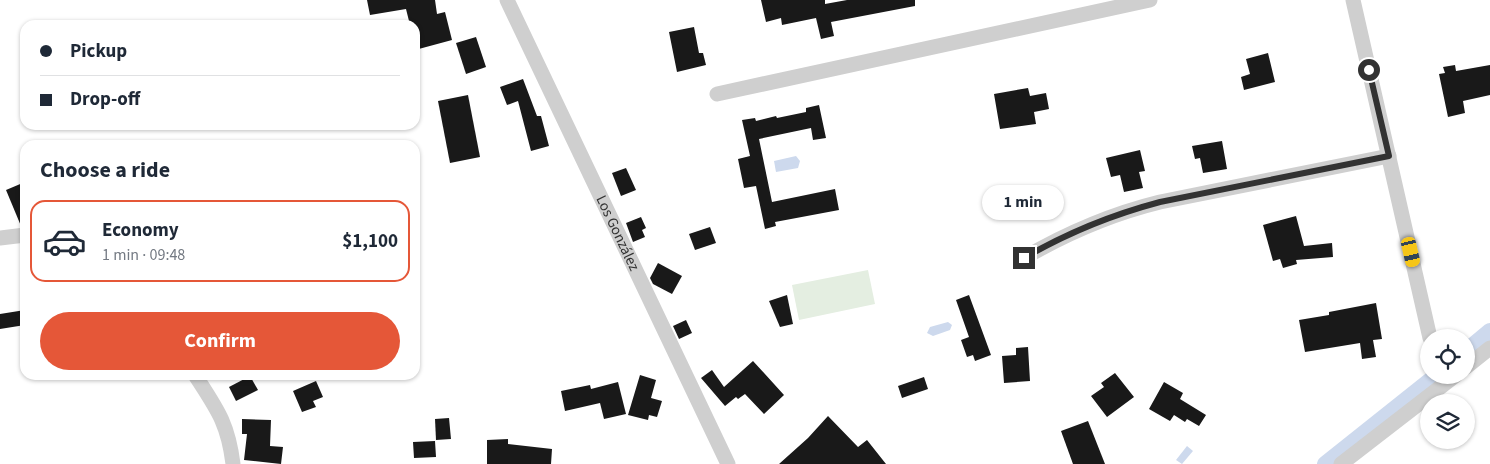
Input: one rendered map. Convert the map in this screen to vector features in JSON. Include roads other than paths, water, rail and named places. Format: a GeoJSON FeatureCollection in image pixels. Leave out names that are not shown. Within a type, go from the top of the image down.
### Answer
{"type":"FeatureCollection","features":[{"type":"Feature","properties":{"kind":"street","name":"Los González"},"geometry":{"type":"LineString","coordinates":[[507,0],[728,464]]}},
{"type":"Feature","properties":{"kind":"street"},"geometry":{"type":"LineString","coordinates":[[718,94],[1150,0]]}},
{"type":"Feature","properties":{"kind":"street"},"geometry":{"type":"LineString","coordinates":[[1353,0],[1428,329]]}},
{"type":"Feature","properties":{"kind":"street"},"geometry":{"type":"LineString","coordinates":[[1024,258],[1081,228],[1143,206],[1389,156]]}},
{"type":"Feature","properties":{"kind":"street"},"geometry":{"type":"LineString","coordinates":[[0,238],[20,236]]}},
{"type":"Feature","properties":{"kind":"street"},"geometry":{"type":"LineString","coordinates":[[1475,360],[1490,348]]}},
{"type":"Feature","properties":{"kind":"street"},"geometry":{"type":"LineString","coordinates":[[198,380],[222,416],[229,437],[233,464]]}},
{"type":"Feature","properties":{"kind":"street"},"geometry":{"type":"LineString","coordinates":[[1341,464],[1435,384]]}},
{"type":"Feature","properties":{"kind":"water"},"geometry":{"type":"Polygon","coordinates":[[[796,156],[800,161],[798,168],[776,172],[774,161],[796,156]]]}},
{"type":"Feature","properties":{"kind":"water"},"geometry":{"type":"Polygon","coordinates":[[[948,322],[952,325],[950,330],[933,336],[927,333],[930,327],[948,322]]]}},
{"type":"Feature","properties":{"kind":"water"},"geometry":{"type":"Polygon","coordinates":[[[1187,446],[1193,451],[1182,464],[1176,460],[1187,446]]]}},
{"type":"Feature","properties":{"kind":"waterway"},"geometry":{"type":"LineString","coordinates":[[1475,344],[1490,331]]}},
{"type":"Feature","properties":{"kind":"waterway"},"geometry":{"type":"LineString","coordinates":[[1325,464],[1425,384]]}}]}
